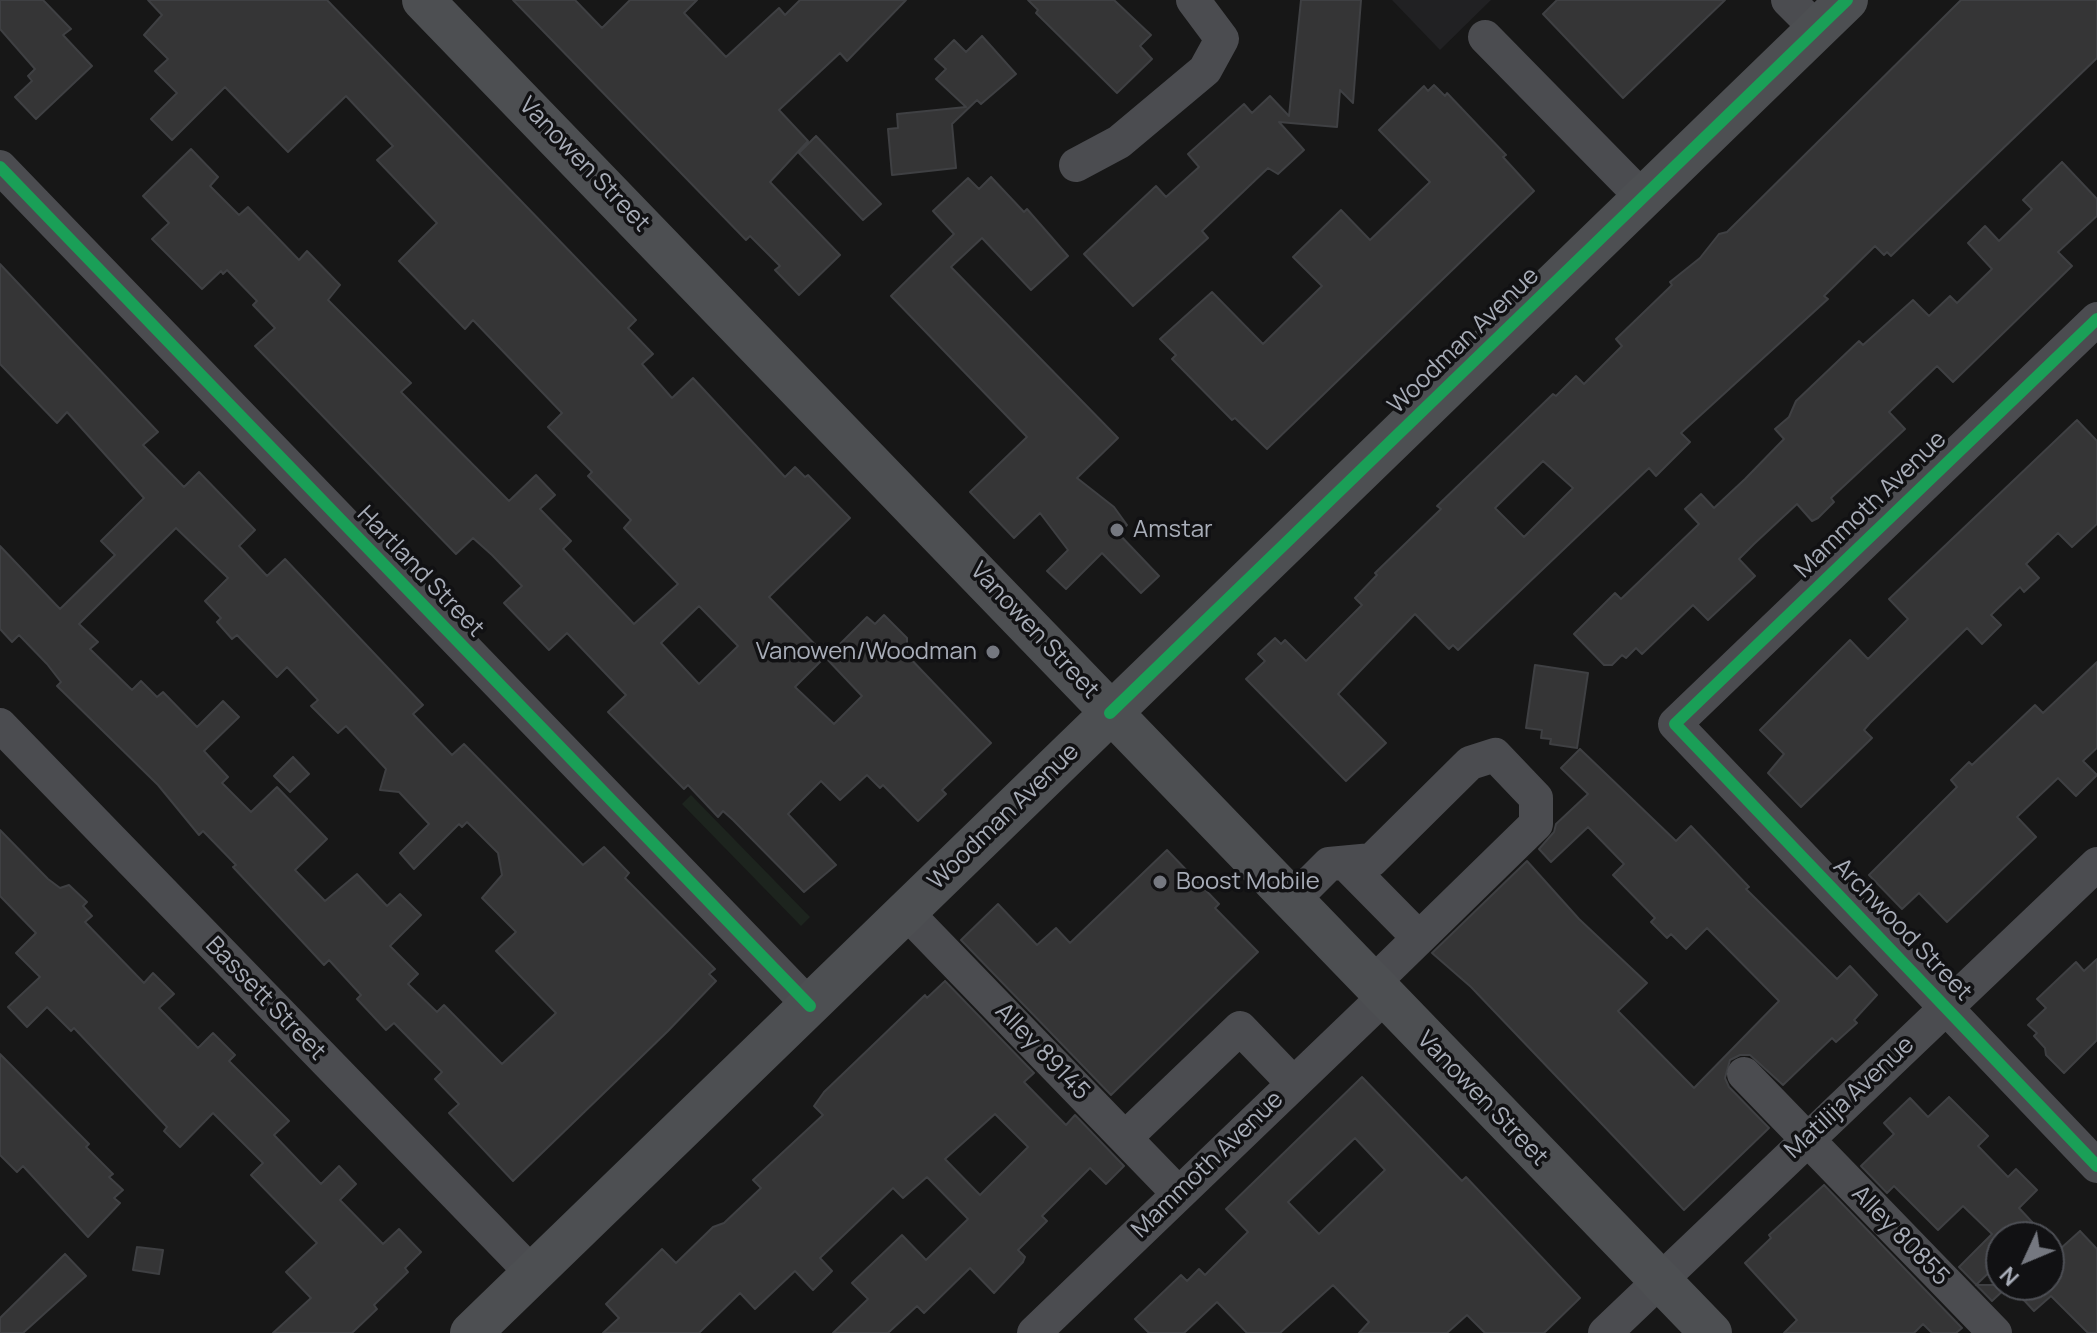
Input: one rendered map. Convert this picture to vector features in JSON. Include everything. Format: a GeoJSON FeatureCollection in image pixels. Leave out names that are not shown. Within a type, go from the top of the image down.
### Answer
{"type":"FeatureCollection","features":[{"type":"Feature","properties":{"kind":"main road","name":"Vanowen Street"},"geometry":{"type":"LineString","coordinates":[[423,0],[962,555],[1377,992],[1711,1333]]}},
{"type":"Feature","properties":{"kind":"main road","name":"Woodman Avenue"},"geometry":{"type":"LineString","coordinates":[[471,1333],[1847,0]]}},
{"type":"Feature","properties":{"kind":"street"},"geometry":{"type":"LineString","coordinates":[[1076,165],[1119,142],[1205,70],[1222,39],[1193,0]]}},
{"type":"Feature","properties":{"kind":"street"},"geometry":{"type":"LineString","coordinates":[[1788,0],[1817,29]]}},
{"type":"Feature","properties":{"kind":"street"},"geometry":{"type":"LineString","coordinates":[[1485,37],[1643,198]]}},
{"type":"Feature","properties":{"kind":"street","name":"Hartland Street"},"geometry":{"type":"LineString","coordinates":[[0,167],[810,1006]]}},
{"type":"Feature","properties":{"kind":"street","name":"Mammoth Avenue"},"geometry":{"type":"LineString","coordinates":[[1675,724],[2097,319]]}},
{"type":"Feature","properties":{"kind":"street","name":"Archwood Street"},"geometry":{"type":"LineString","coordinates":[[1675,724],[2097,1166]]}},
{"type":"Feature","properties":{"kind":"street","name":"Bassett Street"},"geometry":{"type":"LineString","coordinates":[[0,725],[532,1273]]}},
{"type":"Feature","properties":{"kind":"street","name":"Mammoth Avenue"},"geometry":{"type":"LineString","coordinates":[[1034,1333],[1293,1083],[1377,992],[1419,938],[1536,824],[1536,798],[1495,755],[1470,763],[1372,860],[1346,864]]}},
{"type":"Feature","properties":{"kind":"street"},"geometry":{"type":"LineString","coordinates":[[1291,902],[1329,864],[1346,864],[1419,938]]}},
{"type":"Feature","properties":{"kind":"street","name":"Matilija Avenue"},"geometry":{"type":"LineString","coordinates":[[1605,1333],[1805,1138],[1947,1009],[2097,864]]}},
{"type":"Feature","properties":{"kind":"street","name":"Alley 89145"},"geometry":{"type":"LineString","coordinates":[[906,912],[1178,1193]]}},
{"type":"Feature","properties":{"kind":"street"},"geometry":{"type":"LineString","coordinates":[[1125,1138],[1240,1028],[1293,1083]]}},
{"type":"Feature","properties":{"kind":"street","name":"Alley 80855"},"geometry":{"type":"LineString","coordinates":[[1744,1074],[1995,1333]]}},
{"type":"Feature","properties":{"kind":"shaded area"},"geometry":{"type":"Polygon","coordinates":[[[1392,0],[1491,0],[1440,50],[1392,0]]]}},
{"type":"Feature","properties":{"kind":"shaded area"},"geometry":{"type":"Polygon","coordinates":[[[691,795],[810,917],[801,926],[682,804],[691,795]]]}},
{"type":"Feature","properties":{"kind":"building"},"geometry":{"type":"Polygon","coordinates":[[[0,0],[43,0],[71,29],[63,35],[92,66],[36,119],[15,97],[32,81],[28,76],[35,69],[0,29],[0,0]]]}},
{"type":"Feature","properties":{"kind":"building"},"geometry":{"type":"Polygon","coordinates":[[[148,0],[327,0],[636,320],[628,328],[653,354],[642,364],[672,398],[693,378],[785,477],[795,467],[805,477],[808,475],[850,518],[769,597],[826,656],[795,687],[834,724],[862,696],[826,658],[867,617],[875,624],[884,615],[907,638],[907,655],[991,743],[942,790],[946,794],[918,821],[883,785],[880,788],[867,775],[840,800],[821,781],[788,814],[836,865],[804,892],[723,811],[718,817],[688,785],[684,789],[608,712],[626,695],[567,633],[549,650],[504,603],[522,586],[492,555],[473,538],[456,554],[255,346],[275,328],[253,305],[257,301],[227,270],[223,274],[221,271],[202,289],[152,239],[169,223],[143,196],[191,149],[218,177],[210,186],[239,215],[248,207],[299,260],[307,251],[340,285],[328,300],[411,383],[401,392],[509,501],[536,475],[555,495],[540,509],[571,541],[563,549],[634,624],[678,584],[624,528],[631,520],[588,476],[592,472],[548,427],[562,413],[473,320],[465,329],[399,261],[437,223],[377,160],[393,146],[346,96],[288,152],[225,87],[172,140],[151,119],[177,93],[155,71],[168,59],[144,35],[162,15],[148,0]],[[699,606],[661,643],[699,684],[738,646],[699,606]]]}},
{"type":"Feature","properties":{"kind":"building"},"geometry":{"type":"Polygon","coordinates":[[[513,0],[575,0],[602,28],[630,0],[697,0],[684,13],[726,57],[779,8],[785,15],[800,0],[906,0],[847,61],[840,53],[779,110],[808,141],[770,182],[840,255],[799,295],[775,270],[780,266],[750,236],[746,240],[513,0]]]}},
{"type":"Feature","properties":{"kind":"building"},"geometry":{"type":"Polygon","coordinates":[[[1028,0],[1114,0],[1151,35],[1140,46],[1152,59],[1117,93],[1036,13],[1038,10],[1028,0]]]}},
{"type":"Feature","properties":{"kind":"building"},"geometry":{"type":"Polygon","coordinates":[[[1301,0],[1361,0],[1353,103],[1340,90],[1337,127],[1279,122],[1304,150],[1278,174],[1268,168],[1202,231],[1208,238],[1133,306],[1084,254],[1156,186],[1166,197],[1199,167],[1188,154],[1244,104],[1252,113],[1270,96],[1289,116],[1301,0]]]}},
{"type":"Feature","properties":{"kind":"building"},"geometry":{"type":"Polygon","coordinates":[[[1557,0],[1725,0],[1623,98],[1543,14],[1557,0]]]}},
{"type":"Feature","properties":{"kind":"building"},"geometry":{"type":"Polygon","coordinates":[[[1961,0],[2097,0],[2097,58],[1891,256],[1887,252],[1884,255],[1875,246],[1824,296],[1828,299],[1681,433],[1690,442],[1656,476],[1649,468],[1458,650],[1453,645],[1449,649],[1415,614],[1338,694],[1386,743],[1346,781],[1246,679],[1265,661],[1258,654],[1275,638],[1281,644],[1285,640],[1306,661],[1362,605],[1355,598],[1377,575],[1375,573],[1441,509],[1437,506],[1553,394],[1556,396],[1576,376],[1584,384],[1622,346],[1616,339],[1672,285],[1670,282],[1700,258],[1719,234],[1727,232],[1961,0]],[[1543,461],[1495,508],[1524,537],[1573,488],[1543,461]]]}},
{"type":"Feature","properties":{"kind":"building"},"geometry":{"type":"Polygon","coordinates":[[[982,36],[1016,74],[981,104],[977,100],[952,124],[956,168],[892,175],[888,129],[898,128],[897,114],[966,107],[936,79],[946,69],[935,59],[954,40],[966,52],[982,36]]]}},
{"type":"Feature","properties":{"kind":"building"},"geometry":{"type":"Polygon","coordinates":[[[1434,85],[1445,96],[1447,93],[1506,155],[1503,157],[1534,191],[1267,449],[1235,418],[1232,420],[1172,359],[1176,355],[1160,339],[1212,292],[1263,344],[1322,286],[1293,257],[1341,210],[1370,240],[1430,182],[1379,130],[1424,86],[1428,91],[1434,85]]]}},
{"type":"Feature","properties":{"kind":"building"},"geometry":{"type":"Polygon","coordinates":[[[816,136],[881,204],[863,220],[799,153],[816,136]]]}},
{"type":"Feature","properties":{"kind":"building"},"geometry":{"type":"Polygon","coordinates":[[[2062,162],[2097,199],[2097,216],[2058,252],[2072,266],[1953,382],[1937,366],[1889,412],[1905,429],[1831,498],[1834,502],[1818,518],[1812,521],[1797,504],[1754,544],[1739,559],[1755,576],[1708,620],[1693,605],[1642,654],[1636,648],[1626,658],[1622,655],[1612,665],[1604,665],[1574,634],[1615,593],[1621,599],[1699,524],[1685,509],[1701,494],[1714,508],[1784,439],[1775,429],[1789,417],[1796,401],[1859,341],[1863,345],[1913,300],[1929,316],[1950,296],[1957,303],[1992,269],[1968,243],[1985,226],[1999,241],[2032,209],[2023,200],[2062,162]]]}},
{"type":"Feature","properties":{"kind":"building"},"geometry":{"type":"Polygon","coordinates":[[[991,177],[1024,212],[1027,209],[1068,256],[1031,290],[982,238],[951,267],[1118,438],[1077,478],[1114,507],[1127,525],[1118,533],[1159,576],[1141,593],[1102,553],[1066,589],[1047,571],[1068,550],[1040,513],[1014,538],[970,492],[1027,437],[891,296],[954,234],[933,211],[968,178],[979,189],[991,177]]]}},
{"type":"Feature","properties":{"kind":"building"},"geometry":{"type":"Polygon","coordinates":[[[0,264],[158,432],[143,445],[184,487],[199,472],[255,530],[239,546],[267,576],[285,559],[423,705],[413,714],[452,755],[464,744],[583,865],[604,847],[629,873],[625,878],[715,969],[709,974],[716,981],[513,1181],[449,1113],[459,1104],[435,1079],[442,1072],[394,1023],[386,1030],[357,999],[361,995],[329,960],[324,965],[233,867],[236,865],[203,831],[199,835],[158,785],[57,686],[61,682],[47,664],[19,635],[12,642],[0,629],[0,546],[60,609],[115,555],[101,541],[144,498],[67,412],[57,423],[0,364],[0,264]],[[176,528],[79,624],[98,642],[90,649],[132,690],[141,681],[157,697],[163,692],[197,727],[223,701],[239,717],[204,751],[228,777],[222,783],[251,812],[277,787],[327,839],[295,870],[325,901],[357,874],[387,906],[400,894],[421,915],[390,946],[418,974],[408,984],[437,1012],[444,1005],[502,1064],[556,1013],[496,951],[516,932],[482,898],[502,875],[498,853],[467,822],[462,827],[459,824],[414,869],[400,853],[429,824],[399,792],[380,790],[386,769],[346,726],[338,733],[311,706],[318,700],[287,667],[277,677],[237,635],[232,639],[217,622],[221,618],[205,601],[228,578],[176,528]]]}},
{"type":"Feature","properties":{"kind":"building"},"geometry":{"type":"Polygon","coordinates":[[[2077,420],[2097,441],[2097,524],[2072,547],[2058,533],[2026,564],[2039,578],[2024,592],[2020,587],[1991,615],[2001,625],[1982,644],[1967,628],[1870,723],[1864,730],[1872,738],[1801,807],[1768,773],[1784,754],[1760,730],[1850,640],[1868,659],[1908,619],[1889,599],[2077,420]]]}},
{"type":"Feature","properties":{"kind":"building"},"geometry":{"type":"Polygon","coordinates":[[[2097,662],[2097,748],[2083,761],[2097,775],[2076,796],[2058,778],[2017,817],[2036,837],[1947,922],[1919,893],[1902,909],[1869,875],[1957,787],[1951,780],[1969,762],[1972,765],[2035,705],[2043,713],[2097,662]]]}},
{"type":"Feature","properties":{"kind":"building"},"geometry":{"type":"Polygon","coordinates":[[[1535,665],[1588,673],[1577,748],[1550,744],[1551,739],[1541,738],[1542,730],[1526,728],[1535,665]]]}},
{"type":"Feature","properties":{"kind":"building"},"geometry":{"type":"Polygon","coordinates":[[[1580,749],[1676,841],[1691,826],[1749,887],[1746,889],[1837,979],[1850,966],[1877,995],[1854,1020],[1857,1023],[1836,1042],[1832,1038],[1783,1085],[1750,1055],[1740,1055],[1730,1060],[1725,1078],[1729,1087],[1769,1128],[1684,1210],[1471,987],[1432,953],[1527,861],[1579,919],[1647,983],[1618,1011],[1694,1088],[1779,1001],[1707,928],[1686,949],[1671,934],[1667,938],[1651,922],[1655,918],[1613,875],[1624,864],[1588,827],[1551,862],[1539,849],[1554,832],[1556,824],[1588,794],[1561,768],[1580,749]]]}},
{"type":"Feature","properties":{"kind":"building"},"geometry":{"type":"Polygon","coordinates":[[[293,757],[309,774],[290,792],[274,776],[293,757]]]}},
{"type":"Feature","properties":{"kind":"building"},"geometry":{"type":"Polygon","coordinates":[[[0,830],[48,879],[60,888],[69,885],[87,902],[83,906],[92,916],[85,922],[144,983],[153,973],[174,994],[159,1008],[198,1048],[213,1033],[235,1055],[229,1061],[289,1121],[274,1135],[321,1184],[339,1166],[356,1184],[340,1200],[383,1244],[399,1229],[421,1252],[405,1268],[408,1272],[374,1305],[377,1309],[352,1333],[273,1333],[311,1298],[286,1272],[317,1243],[251,1175],[263,1163],[213,1113],[180,1147],[164,1131],[167,1127],[74,1028],[71,1031],[47,1007],[27,1027],[8,1007],[40,977],[16,953],[36,933],[0,896],[0,830]]]}},
{"type":"Feature","properties":{"kind":"building"},"geometry":{"type":"Polygon","coordinates":[[[1167,850],[1219,904],[1215,908],[1258,952],[1111,1095],[961,940],[998,904],[1037,945],[1056,928],[1070,943],[1167,850]]]}},
{"type":"Feature","properties":{"kind":"building"},"geometry":{"type":"Polygon","coordinates":[[[2097,959],[2097,1040],[2064,1073],[2046,1055],[2045,1048],[2034,1036],[2037,1033],[2028,1025],[2046,1008],[2037,999],[2076,962],[2084,971],[2097,959]]]}},
{"type":"Feature","properties":{"kind":"building"},"geometry":{"type":"Polygon","coordinates":[[[945,981],[1034,1073],[1024,1082],[1066,1125],[1075,1115],[1124,1166],[1106,1184],[1090,1168],[1042,1216],[1047,1221],[1018,1250],[1025,1257],[1023,1262],[994,1293],[970,1268],[924,1313],[917,1306],[888,1333],[833,1333],[868,1299],[852,1283],[902,1235],[926,1260],[968,1219],[927,1177],[903,1198],[893,1188],[820,1258],[832,1271],[813,1290],[795,1271],[755,1309],[740,1293],[699,1333],[603,1333],[619,1318],[606,1304],[662,1249],[676,1263],[713,1227],[724,1223],[761,1188],[753,1180],[823,1115],[814,1106],[824,1092],[925,995],[927,998],[945,981]],[[995,1114],[945,1159],[980,1195],[1028,1147],[995,1114]]]}},
{"type":"Feature","properties":{"kind":"building"},"geometry":{"type":"Polygon","coordinates":[[[0,1054],[89,1144],[86,1147],[113,1174],[109,1177],[123,1190],[114,1198],[120,1203],[88,1237],[23,1166],[17,1172],[0,1155],[0,1054]]]}},
{"type":"Feature","properties":{"kind":"building"},"geometry":{"type":"Polygon","coordinates":[[[1362,1077],[1462,1181],[1466,1177],[1580,1298],[1544,1333],[1485,1333],[1467,1315],[1447,1333],[1359,1333],[1369,1322],[1333,1285],[1280,1333],[1247,1333],[1217,1302],[1184,1333],[1149,1333],[1135,1319],[1181,1275],[1187,1281],[1199,1269],[1205,1275],[1248,1232],[1226,1209],[1362,1077]],[[1355,1138],[1288,1202],[1319,1234],[1385,1170],[1355,1138]]]}},
{"type":"Feature","properties":{"kind":"building"},"geometry":{"type":"Polygon","coordinates":[[[1949,1097],[1988,1136],[1978,1146],[2008,1177],[2016,1169],[2037,1190],[2019,1208],[2031,1221],[1985,1221],[1985,1227],[1963,1206],[1938,1230],[1894,1186],[1887,1193],[1861,1166],[1894,1134],[1884,1123],[1910,1098],[1928,1117],[1949,1097]]]}},
{"type":"Feature","properties":{"kind":"building"},"geometry":{"type":"Polygon","coordinates":[[[1824,1185],[1962,1328],[1956,1333],[1932,1333],[1923,1324],[1914,1333],[1784,1333],[1797,1320],[1745,1263],[1771,1238],[1769,1235],[1824,1185]]]}},
{"type":"Feature","properties":{"kind":"building"},"geometry":{"type":"Polygon","coordinates":[[[2080,1231],[2097,1249],[2097,1333],[2088,1333],[2056,1301],[2065,1301],[2065,1245],[2080,1231]]]}},
{"type":"Feature","properties":{"kind":"building"},"geometry":{"type":"Polygon","coordinates":[[[1985,1241],[1985,1276],[1976,1285],[1959,1267],[1985,1241]]]}},
{"type":"Feature","properties":{"kind":"building"},"geometry":{"type":"Polygon","coordinates":[[[137,1247],[163,1250],[159,1274],[133,1270],[137,1247]]]}},
{"type":"Feature","properties":{"kind":"building"},"geometry":{"type":"Polygon","coordinates":[[[65,1254],[86,1276],[23,1333],[0,1333],[0,1318],[65,1254]]]}},
{"type":"Feature","properties":{"kind":"building"},"geometry":{"type":"Polygon","coordinates":[[[1976,1285],[1985,1285],[1985,1294],[1976,1285]]]}},
{"type":"Feature","properties":{"kind":"building"},"geometry":{"type":"Polygon","coordinates":[[[2025,1301],[2045,1301],[2034,1311],[2025,1301]]]}},
{"type":"Feature","properties":{"kind":"cycle path"},"geometry":{"type":"LineString","coordinates":[[1110,713],[1847,0]]}},
{"type":"Feature","properties":{"kind":"cycle path"},"geometry":{"type":"LineString","coordinates":[[0,167],[810,1006]]}},
{"type":"Feature","properties":{"kind":"cycle path"},"geometry":{"type":"LineString","coordinates":[[2097,319],[1675,724],[2097,1166]]}},
{"type":"Feature","properties":{"kind":"place","name":"Amstar"},"geometry":{"type":"Point","coordinates":[1117,530]}},
{"type":"Feature","properties":{"kind":"place","name":"Vanowen/Woodman"},"geometry":{"type":"Point","coordinates":[993,652]}},
{"type":"Feature","properties":{"kind":"place","name":"Boost Mobile"},"geometry":{"type":"Point","coordinates":[1160,882]}}]}
